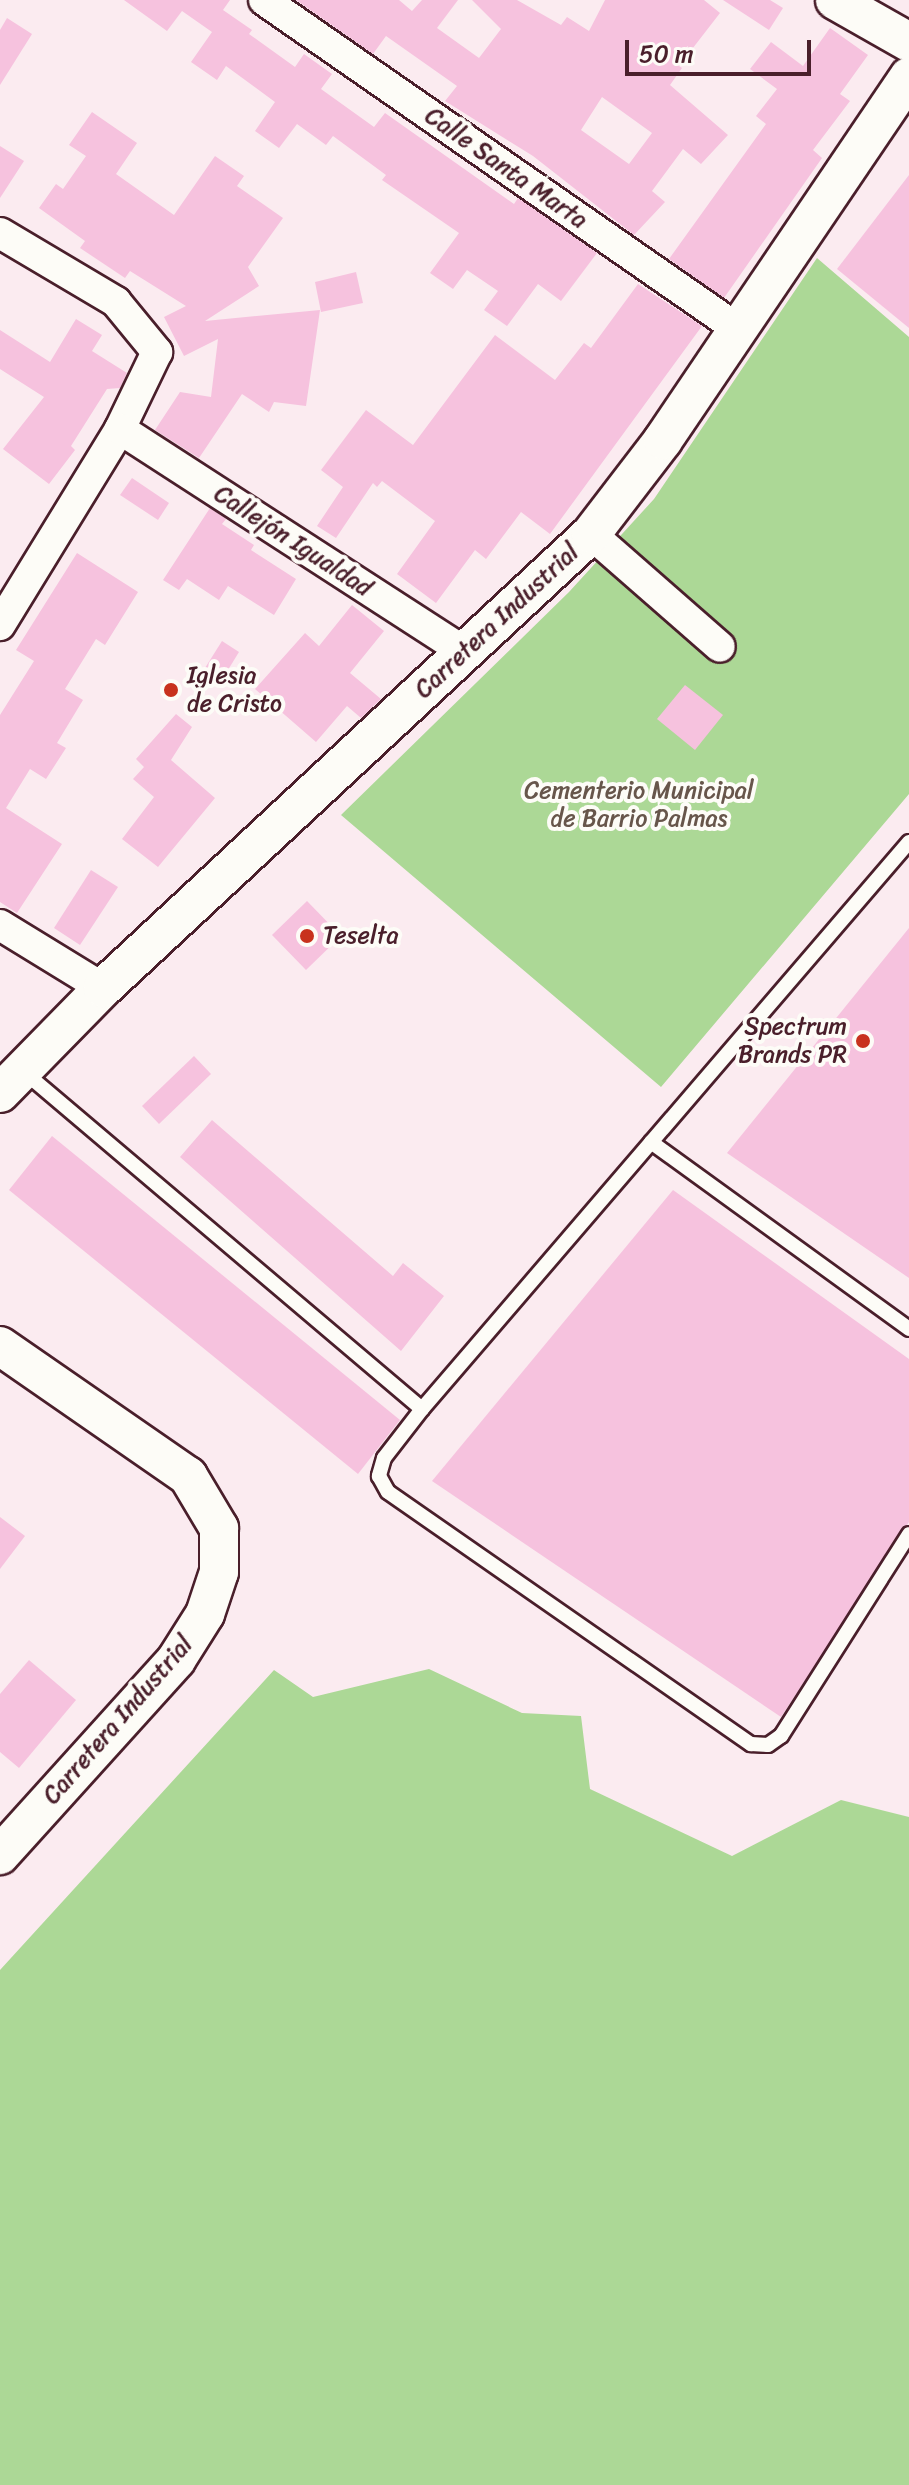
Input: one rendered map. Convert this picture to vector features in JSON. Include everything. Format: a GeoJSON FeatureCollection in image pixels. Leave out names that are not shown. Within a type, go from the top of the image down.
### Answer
{"type":"FeatureCollection","features":[{"type":"Feature","properties":{"kind":"street"},"geometry":{"type":"LineString","coordinates":[[835,0],[909,42]]}},
{"type":"Feature","properties":{"kind":"street","name":"Calle Santa Marta"},"geometry":{"type":"LineString","coordinates":[[271,4],[735,327]]}},
{"type":"Feature","properties":{"kind":"street","name":"Carretera Industrial"},"geometry":{"type":"LineString","coordinates":[[11,1082],[103,988],[591,534],[663,440],[735,327],[909,76]]}},
{"type":"Feature","properties":{"kind":"street"},"geometry":{"type":"LineString","coordinates":[[0,233],[116,302],[157,352],[120,429],[0,625]]}},
{"type":"Feature","properties":{"kind":"street","name":"Callejón Igualdad"},"geometry":{"type":"LineString","coordinates":[[120,429],[465,652]]}},
{"type":"Feature","properties":{"kind":"street"},"geometry":{"type":"LineString","coordinates":[[591,534],[720,647]]}},
{"type":"Feature","properties":{"kind":"street"},"geometry":{"type":"LineString","coordinates":[[0,925],[103,988]]}},
{"type":"Feature","properties":{"kind":"street","name":"Carretera Industrial"},"geometry":{"type":"LineString","coordinates":[[0,1346],[188,1476],[213,1514],[219,1543],[219,1572],[205,1614],[176,1660],[0,1855]]}},
{"type":"Feature","properties":{"kind":"lane"},"geometry":{"type":"LineString","coordinates":[[909,842],[422,1409],[384,1458],[379,1476],[388,1492],[751,1744],[768,1745],[781,1736],[909,1534]]}},
{"type":"Feature","properties":{"kind":"lane"},"geometry":{"type":"LineString","coordinates":[[11,1082],[422,1409]]}},
{"type":"Feature","properties":{"kind":"lane"},"geometry":{"type":"LineString","coordinates":[[651,1142],[909,1329]]}},
{"type":"Feature","properties":{"kind":"green space","name":"Cementerio Municipal de Barrio Palmas"},"geometry":{"type":"Polygon","coordinates":[[[817,258],[909,337],[909,794],[661,1087],[341,815],[569,592],[654,499],[817,258]]]}},
{"type":"Feature","properties":{"kind":"green space"},"geometry":{"type":"Polygon","coordinates":[[[429,1669],[522,1713],[581,1716],[590,1789],[732,1856],[841,1800],[909,1817],[909,2485],[0,2485],[0,1970],[274,1670],[313,1697],[429,1669]]]}},
{"type":"Feature","properties":{"kind":"building"},"geometry":{"type":"Polygon","coordinates":[[[124,0],[230,0],[223,10],[252,30],[249,34],[295,67],[304,54],[332,74],[321,89],[374,127],[385,113],[514,204],[518,198],[597,253],[561,301],[538,284],[507,326],[484,310],[498,291],[467,270],[453,289],[430,273],[459,233],[382,180],[386,175],[333,136],[326,145],[297,124],[279,148],[255,131],[275,102],[226,66],[217,80],[191,62],[212,32],[182,11],[167,31],[124,0]]]}},
{"type":"Feature","properties":{"kind":"building"},"geometry":{"type":"Polygon","coordinates":[[[296,0],[399,0],[412,11],[422,0],[458,0],[437,28],[479,58],[501,29],[472,0],[517,0],[561,25],[567,17],[589,31],[605,0],[704,0],[720,13],[679,66],[682,68],[670,85],[728,135],[701,164],[683,149],[652,191],[665,202],[634,235],[533,156],[445,101],[457,86],[386,36],[373,54],[296,0]],[[602,97],[581,130],[629,164],[652,133],[602,97]]]}},
{"type":"Feature","properties":{"kind":"building"},"geometry":{"type":"Polygon","coordinates":[[[723,0],[770,0],[783,8],[769,30],[723,0]]]}},
{"type":"Feature","properties":{"kind":"building"},"geometry":{"type":"Polygon","coordinates":[[[7,18],[32,34],[0,85],[0,30],[7,18]]]}},
{"type":"Feature","properties":{"kind":"building"},"geometry":{"type":"Polygon","coordinates":[[[830,28],[868,55],[840,94],[850,101],[813,150],[822,158],[724,298],[669,259],[766,124],[756,116],[777,89],[750,69],[771,42],[803,66],[830,28]]]}},
{"type":"Feature","properties":{"kind":"building"},"geometry":{"type":"Polygon","coordinates":[[[92,112],[137,143],[116,174],[174,215],[215,156],[244,176],[237,186],[283,218],[248,267],[259,286],[205,321],[320,310],[306,406],[274,402],[269,412],[242,394],[199,458],[155,430],[180,392],[211,397],[218,339],[184,356],[164,317],[186,306],[130,271],[125,278],[80,248],[85,241],[39,208],[56,184],[63,189],[86,156],[69,145],[92,112]]]}},
{"type":"Feature","properties":{"kind":"building"},"geometry":{"type":"Polygon","coordinates":[[[0,146],[24,161],[0,198],[0,146]]]}},
{"type":"Feature","properties":{"kind":"building"},"geometry":{"type":"Polygon","coordinates":[[[909,175],[909,328],[837,269],[909,175]]]}},
{"type":"Feature","properties":{"kind":"building"},"geometry":{"type":"Polygon","coordinates":[[[356,272],[363,303],[321,312],[315,282],[356,272]]]}},
{"type":"Feature","properties":{"kind":"building"},"geometry":{"type":"Polygon","coordinates":[[[638,284],[702,326],[550,534],[521,512],[486,559],[475,550],[436,603],[397,574],[435,521],[382,481],[377,487],[373,483],[336,538],[317,526],[343,487],[321,470],[366,410],[413,445],[495,335],[555,380],[584,343],[591,348],[638,284]]]}},
{"type":"Feature","properties":{"kind":"building"},"geometry":{"type":"Polygon","coordinates":[[[76,319],[102,335],[92,351],[127,373],[120,388],[107,389],[71,446],[75,450],[49,484],[3,449],[44,397],[0,369],[0,330],[50,362],[76,319]]]}},
{"type":"Feature","properties":{"kind":"building"},"geometry":{"type":"Polygon","coordinates":[[[132,478],[169,503],[158,520],[120,495],[132,478]]]}},
{"type":"Feature","properties":{"kind":"building"},"geometry":{"type":"Polygon","coordinates":[[[210,508],[226,519],[222,524],[254,545],[251,550],[296,579],[274,615],[228,586],[219,600],[187,579],[179,590],[163,580],[210,508]]]}},
{"type":"Feature","properties":{"kind":"building"},"geometry":{"type":"Polygon","coordinates":[[[77,553],[138,592],[105,645],[96,639],[65,689],[83,700],[57,743],[66,748],[46,779],[30,769],[6,808],[62,844],[17,913],[0,902],[0,715],[34,661],[16,650],[77,553]]]}},
{"type":"Feature","properties":{"kind":"building"},"geometry":{"type":"Polygon","coordinates":[[[352,605],[384,631],[350,673],[381,699],[361,718],[347,706],[316,742],[255,689],[305,633],[319,646],[352,605]]]}},
{"type":"Feature","properties":{"kind":"building"},"geometry":{"type":"Polygon","coordinates":[[[222,641],[239,652],[223,678],[205,668],[222,641]]]}},
{"type":"Feature","properties":{"kind":"building"},"geometry":{"type":"Polygon","coordinates":[[[685,685],[723,715],[695,750],[657,719],[685,685]]]}},
{"type":"Feature","properties":{"kind":"building"},"geometry":{"type":"Polygon","coordinates":[[[176,714],[192,727],[171,760],[215,798],[158,867],[122,839],[154,797],[133,779],[144,767],[136,759],[176,714]]]}},
{"type":"Feature","properties":{"kind":"building"},"geometry":{"type":"Polygon","coordinates":[[[91,870],[118,887],[80,945],[54,928],[91,870]]]}},
{"type":"Feature","properties":{"kind":"building","name":"Teselta"},"geometry":{"type":"Polygon","coordinates":[[[307,901],[341,936],[306,970],[272,935],[307,901]]]}},
{"type":"Feature","properties":{"kind":"building","name":"Spectrum Brands PR"},"geometry":{"type":"Polygon","coordinates":[[[909,928],[909,1278],[727,1153],[909,928]]]}},
{"type":"Feature","properties":{"kind":"building"},"geometry":{"type":"Polygon","coordinates":[[[194,1056],[211,1074],[159,1124],[142,1106],[194,1056]]]}},
{"type":"Feature","properties":{"kind":"building"},"geometry":{"type":"Polygon","coordinates":[[[212,1120],[393,1276],[403,1263],[444,1296],[401,1351],[180,1157],[212,1120]]]}},
{"type":"Feature","properties":{"kind":"building"},"geometry":{"type":"Polygon","coordinates":[[[52,1136],[400,1420],[358,1474],[9,1190],[52,1136]]]}},
{"type":"Feature","properties":{"kind":"building"},"geometry":{"type":"Polygon","coordinates":[[[673,1190],[909,1359],[909,1522],[781,1717],[432,1481],[673,1190]]]}},
{"type":"Feature","properties":{"kind":"building"},"geometry":{"type":"Polygon","coordinates":[[[0,1517],[25,1536],[0,1569],[0,1517]]]}},
{"type":"Feature","properties":{"kind":"building"},"geometry":{"type":"Polygon","coordinates":[[[29,1660],[76,1700],[19,1768],[0,1752],[0,1694],[29,1660]]]}},
{"type":"Feature","properties":{"kind":"place","name":"Iglesia de Cristo"},"geometry":{"type":"Point","coordinates":[171,690]}},
{"type":"Feature","properties":{"kind":"place","name":"Teselta"},"geometry":{"type":"Point","coordinates":[307,936]}},
{"type":"Feature","properties":{"kind":"place","name":"Spectrum Brands PR"},"geometry":{"type":"Point","coordinates":[863,1041]}}]}
